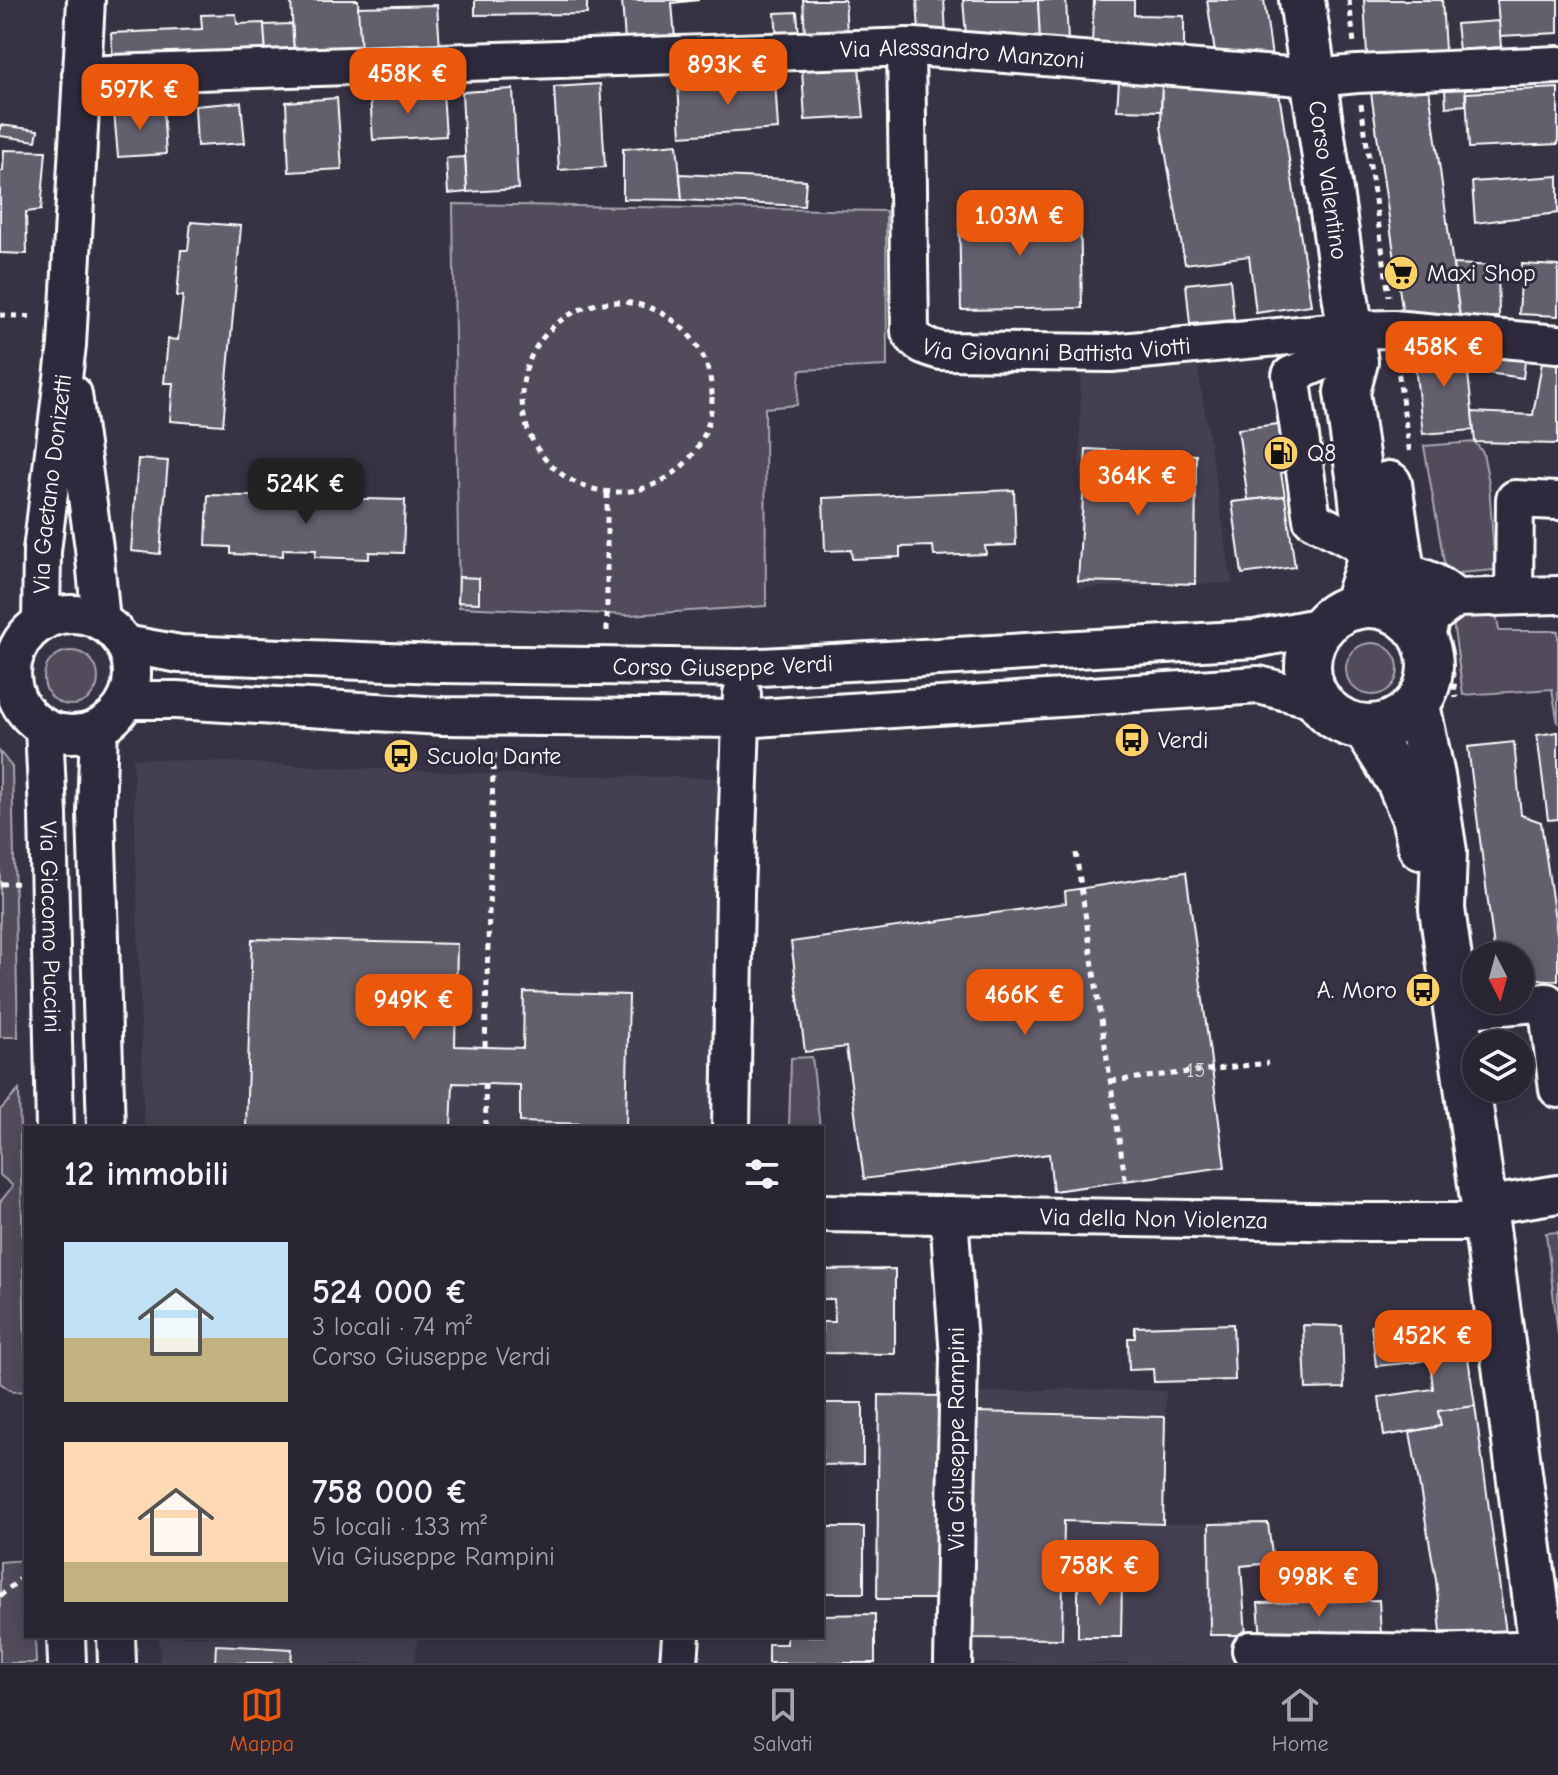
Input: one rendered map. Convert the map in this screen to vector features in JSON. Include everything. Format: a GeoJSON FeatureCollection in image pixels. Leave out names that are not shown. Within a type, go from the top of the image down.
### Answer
{"type":"FeatureCollection","features":[{"type":"Feature","properties":{"kind":"main road","name":"Corso Valentino"},"geometry":{"type":"LineString","coordinates":[[1302,0],[1389,479],[1384,560],[1430,657],[1426,690],[1417,705]]}},
{"type":"Feature","properties":{"kind":"main road","name":"Corso Valentino"},"geometry":{"type":"LineString","coordinates":[[1318,700],[1310,682],[1308,662],[1312,643],[1339,616],[1369,563],[1384,560]]}},
{"type":"Feature","properties":{"kind":"main road"},"geometry":{"type":"LineString","coordinates":[[1339,616],[1374,606],[1393,610],[1417,630]]}},
{"type":"Feature","properties":{"kind":"main road"},"geometry":{"type":"LineString","coordinates":[[1318,700],[1330,714],[1346,723],[1365,727],[1384,726],[1402,718],[1417,705],[1444,852],[1442,909],[1543,1656]]}},
{"type":"Feature","properties":{"kind":"main road"},"geometry":{"type":"LineString","coordinates":[[1365,727],[1399,781],[1414,817],[1426,869],[1442,909]]}},
{"type":"Feature","properties":{"kind":"street","name":"Via Gaetano Donizetti"},"geometry":{"type":"LineString","coordinates":[[21,635],[42,551],[67,345],[86,0]]}},
{"type":"Feature","properties":{"kind":"street","name":"Via Alessandro Manzoni"},"geometry":{"type":"LineString","coordinates":[[81,75],[906,47],[1315,78],[1558,65]]}},
{"type":"Feature","properties":{"kind":"street","name":"Via Giovanni Battista Viotti"},"geometry":{"type":"LineString","coordinates":[[906,47],[910,332],[922,346],[941,351],[1111,353],[1363,342],[1558,344]]}},
{"type":"Feature","properties":{"kind":"street"},"geometry":{"type":"LineString","coordinates":[[1363,342],[1291,375],[1312,519],[1384,560],[1440,584],[1456,598]]}},
{"type":"Feature","properties":{"kind":"street","name":"Via Gaetano Donizetti"},"geometry":{"type":"LineString","coordinates":[[67,345],[94,548],[112,633]]}},
{"type":"Feature","properties":{"kind":"street"},"geometry":{"type":"LineString","coordinates":[[1514,595],[1515,499],[1558,501]]}},
{"type":"Feature","properties":{"kind":"street"},"geometry":{"type":"LineString","coordinates":[[1417,630],[1456,598],[1558,595]]}},
{"type":"Feature","properties":{"kind":"street"},"geometry":{"type":"LineString","coordinates":[[61,615],[81,615],[112,633],[131,662],[132,681],[127,700],[115,717],[99,728],[81,733],[62,733],[44,727],[9,699],[14,686],[13,670],[21,635],[61,615]]}},
{"type":"Feature","properties":{"kind":"street","name":"Corso Giuseppe Verdi"},"geometry":{"type":"LineString","coordinates":[[112,633],[180,654],[440,664],[743,668],[1255,639],[1339,616]]}},
{"type":"Feature","properties":{"kind":"street"},"geometry":{"type":"LineString","coordinates":[[731,1126],[743,668]]}},
{"type":"Feature","properties":{"kind":"street"},"geometry":{"type":"LineString","coordinates":[[127,700],[176,700],[442,716],[741,719],[1259,685],[1318,700]]}},
{"type":"Feature","properties":{"kind":"street","name":"Via Giacomo Puccini"},"geometry":{"type":"LineString","coordinates":[[44,727],[55,1126]]}},
{"type":"Feature","properties":{"kind":"street","name":"Via Giacomo Puccini"},"geometry":{"type":"LineString","coordinates":[[99,728],[96,813],[106,1126]]}},
{"type":"Feature","properties":{"kind":"street"},"geometry":{"type":"LineString","coordinates":[[1457,1010],[1547,1002],[1558,1089]]}},
{"type":"Feature","properties":{"kind":"street","name":"Via della Non Violenza"},"geometry":{"type":"LineString","coordinates":[[824,1213],[1364,1222],[1485,1214],[1558,1194]]}},
{"type":"Feature","properties":{"kind":"street","name":"Via Giuseppe Rampini"},"geometry":{"type":"LineString","coordinates":[[949,1215],[959,1357],[953,1663]]}},
{"type":"Feature","properties":{"kind":"street"},"geometry":{"type":"LineString","coordinates":[[66,1638],[67,1663]]}},
{"type":"Feature","properties":{"kind":"street"},"geometry":{"type":"LineString","coordinates":[[116,1638],[117,1663]]}},
{"type":"Feature","properties":{"kind":"street"},"geometry":{"type":"LineString","coordinates":[[1251,1650],[1543,1656]]}},
{"type":"Feature","properties":{"kind":"path"},"geometry":{"type":"LineString","coordinates":[[1349,0],[1357,74],[1363,342],[1411,466]]}},
{"type":"Feature","properties":{"kind":"path"},"geometry":{"type":"LineString","coordinates":[[630,303],[661,313],[687,332],[705,360],[713,392],[709,425],[694,454],[670,477],[640,490],[607,493],[578,485],[552,468],[534,445],[523,416],[522,386],[530,357],[547,332],[571,314],[600,304],[630,303]]}},
{"type":"Feature","properties":{"kind":"path"},"geometry":{"type":"LineString","coordinates":[[607,493],[607,667]]}},
{"type":"Feature","properties":{"kind":"path"},"geometry":{"type":"LineString","coordinates":[[485,1047],[493,774]]}},
{"type":"Feature","properties":{"kind":"path"},"geometry":{"type":"LineString","coordinates":[[1076,853],[1132,1217]]}},
{"type":"Feature","properties":{"kind":"path"},"geometry":{"type":"LineString","coordinates":[[1111,1081],[1268,1063]]}},
{"type":"Feature","properties":{"kind":"path"},"geometry":{"type":"LineString","coordinates":[[485,1084],[486,1126]]}},
{"type":"Feature","properties":{"kind":"path"},"geometry":{"type":"LineString","coordinates":[[0,1596],[24,1576]]}},
{"type":"Feature","properties":{"kind":"shaded area"},"geometry":{"type":"Polygon","coordinates":[[[453,204],[886,211],[887,366],[800,370],[797,405],[765,408],[766,606],[629,615],[459,607],[453,204]]]}},
{"type":"Feature","properties":{"kind":"shaded area"},"geometry":{"type":"Polygon","coordinates":[[[1197,363],[1232,583],[1078,588],[1081,365],[1197,363]]]}},
{"type":"Feature","properties":{"kind":"shaded area"},"geometry":{"type":"Polygon","coordinates":[[[1475,442],[1483,453],[1489,483],[1495,570],[1446,574],[1424,446],[1475,442]]]}},
{"type":"Feature","properties":{"kind":"shaded area"},"geometry":{"type":"Polygon","coordinates":[[[1496,612],[1499,631],[1558,631],[1558,724],[1552,689],[1463,695],[1452,614],[1496,612]]]}},
{"type":"Feature","properties":{"kind":"shaded area"},"geometry":{"type":"Polygon","coordinates":[[[1372,643],[1390,651],[1398,669],[1390,687],[1372,695],[1354,687],[1346,669],[1354,651],[1372,643]]]}},
{"type":"Feature","properties":{"kind":"shaded area"},"geometry":{"type":"Polygon","coordinates":[[[71,651],[90,659],[98,678],[90,697],[71,705],[52,697],[44,678],[52,659],[71,651]]]}},
{"type":"Feature","properties":{"kind":"shaded area"},"geometry":{"type":"Polygon","coordinates":[[[0,752],[12,767],[18,1037],[0,1037],[0,752]]]}},
{"type":"Feature","properties":{"kind":"shaded area"},"geometry":{"type":"Polygon","coordinates":[[[133,758],[493,774],[719,778],[710,1126],[144,1126],[133,758]]]}},
{"type":"Feature","properties":{"kind":"shaded area"},"geometry":{"type":"Polygon","coordinates":[[[812,1057],[820,1126],[789,1126],[791,1058],[812,1057]]]}},
{"type":"Feature","properties":{"kind":"shaded area"},"geometry":{"type":"Polygon","coordinates":[[[19,1090],[24,1391],[13,1392],[0,1383],[0,1202],[13,1186],[0,1175],[0,1110],[19,1090]]]}},
{"type":"Feature","properties":{"kind":"shaded area"},"geometry":{"type":"Polygon","coordinates":[[[1558,1232],[1558,1334],[1546,1233],[1558,1232]]]}},
{"type":"Feature","properties":{"kind":"shaded area"},"geometry":{"type":"Polygon","coordinates":[[[1068,1389],[1166,1391],[1163,1524],[1268,1523],[1273,1563],[1241,1566],[1247,1663],[973,1663],[976,1393],[1068,1389]]]}},
{"type":"Feature","properties":{"kind":"shaded area"},"geometry":{"type":"Polygon","coordinates":[[[24,1560],[24,1638],[35,1638],[36,1663],[0,1663],[0,1562],[24,1560]]]}},
{"type":"Feature","properties":{"kind":"shaded area"},"geometry":{"type":"Polygon","coordinates":[[[159,1638],[418,1638],[414,1663],[160,1663],[159,1638]]]}},
{"type":"Feature","properties":{"kind":"building"},"geometry":{"type":"Polygon","coordinates":[[[291,0],[358,0],[361,51],[294,53],[291,0]]]}},
{"type":"Feature","properties":{"kind":"building"},"geometry":{"type":"Polygon","coordinates":[[[475,0],[587,0],[587,14],[475,15],[475,0]]]}},
{"type":"Feature","properties":{"kind":"building"},"geometry":{"type":"Polygon","coordinates":[[[622,0],[699,0],[672,3],[675,39],[625,41],[622,0]]]}},
{"type":"Feature","properties":{"kind":"building"},"geometry":{"type":"Polygon","coordinates":[[[803,0],[845,0],[847,33],[805,35],[803,0]]]}},
{"type":"Feature","properties":{"kind":"building"},"geometry":{"type":"Polygon","coordinates":[[[917,0],[944,0],[946,34],[919,32],[917,0]]]}},
{"type":"Feature","properties":{"kind":"building"},"geometry":{"type":"Polygon","coordinates":[[[963,0],[1038,0],[1040,39],[966,35],[963,0]]]}},
{"type":"Feature","properties":{"kind":"building"},"geometry":{"type":"Polygon","coordinates":[[[1038,0],[1066,0],[1068,41],[1040,39],[1038,0]]]}},
{"type":"Feature","properties":{"kind":"building"},"geometry":{"type":"Polygon","coordinates":[[[1094,0],[1134,0],[1134,15],[1184,16],[1184,50],[1092,43],[1094,0]]]}},
{"type":"Feature","properties":{"kind":"building"},"geometry":{"type":"Polygon","coordinates":[[[1207,0],[1264,0],[1272,57],[1215,53],[1207,0]]]}},
{"type":"Feature","properties":{"kind":"building"},"geometry":{"type":"Polygon","coordinates":[[[1364,0],[1442,0],[1445,51],[1367,55],[1364,0]]]}},
{"type":"Feature","properties":{"kind":"building"},"geometry":{"type":"Polygon","coordinates":[[[1497,0],[1558,0],[1558,33],[1500,36],[1497,0]]]}},
{"type":"Feature","properties":{"kind":"building"},"geometry":{"type":"Polygon","coordinates":[[[437,5],[440,48],[361,51],[358,7],[437,5]]]}},
{"type":"Feature","properties":{"kind":"building"},"geometry":{"type":"Polygon","coordinates":[[[797,12],[799,35],[777,36],[775,13],[797,12]]]}},
{"type":"Feature","properties":{"kind":"building"},"geometry":{"type":"Polygon","coordinates":[[[236,14],[237,24],[264,23],[266,54],[113,60],[111,33],[202,29],[201,15],[236,14]]]}},
{"type":"Feature","properties":{"kind":"building"},"geometry":{"type":"Polygon","coordinates":[[[1499,21],[1501,47],[1459,50],[1456,24],[1499,21]]]}},
{"type":"Feature","properties":{"kind":"building"},"geometry":{"type":"Polygon","coordinates":[[[292,24],[294,53],[266,54],[264,25],[292,24]]]}},
{"type":"Feature","properties":{"kind":"building"},"geometry":{"type":"Polygon","coordinates":[[[859,67],[864,117],[805,120],[802,69],[859,67]]]}},
{"type":"Feature","properties":{"kind":"building"},"geometry":{"type":"Polygon","coordinates":[[[775,79],[778,129],[681,136],[678,84],[775,79]]]}},
{"type":"Feature","properties":{"kind":"building"},"geometry":{"type":"Polygon","coordinates":[[[1119,81],[1162,84],[1161,111],[1117,110],[1119,81]]]}},
{"type":"Feature","properties":{"kind":"building"},"geometry":{"type":"Polygon","coordinates":[[[600,84],[605,167],[559,170],[554,87],[600,84]]]}},
{"type":"Feature","properties":{"kind":"building"},"geometry":{"type":"Polygon","coordinates":[[[1162,84],[1279,93],[1311,305],[1256,313],[1249,256],[1185,264],[1161,127],[1162,84]]]}},
{"type":"Feature","properties":{"kind":"building"},"geometry":{"type":"Polygon","coordinates":[[[1465,88],[1466,105],[1446,107],[1445,90],[1465,88]]]}},
{"type":"Feature","properties":{"kind":"building"},"geometry":{"type":"Polygon","coordinates":[[[1558,88],[1558,144],[1469,148],[1466,93],[1558,88]]]}},
{"type":"Feature","properties":{"kind":"building"},"geometry":{"type":"Polygon","coordinates":[[[513,89],[518,189],[467,192],[462,92],[513,89]]]}},
{"type":"Feature","properties":{"kind":"building"},"geometry":{"type":"Polygon","coordinates":[[[1429,89],[1460,317],[1404,322],[1371,93],[1429,89]]]}},
{"type":"Feature","properties":{"kind":"building"},"geometry":{"type":"Polygon","coordinates":[[[443,92],[446,136],[373,140],[370,95],[443,92]]]}},
{"type":"Feature","properties":{"kind":"building"},"geometry":{"type":"Polygon","coordinates":[[[337,98],[342,169],[289,172],[286,102],[337,98]]]}},
{"type":"Feature","properties":{"kind":"building"},"geometry":{"type":"Polygon","coordinates":[[[241,102],[245,143],[197,146],[195,106],[241,102]]]}},
{"type":"Feature","properties":{"kind":"building"},"geometry":{"type":"Polygon","coordinates":[[[163,108],[166,154],[118,157],[114,111],[163,108]]]}},
{"type":"Feature","properties":{"kind":"building"},"geometry":{"type":"Polygon","coordinates":[[[0,125],[38,130],[36,141],[0,136],[0,125]]]}},
{"type":"Feature","properties":{"kind":"building"},"geometry":{"type":"Polygon","coordinates":[[[677,144],[682,200],[623,199],[623,149],[677,144]]]}},
{"type":"Feature","properties":{"kind":"building"},"geometry":{"type":"Polygon","coordinates":[[[4,150],[46,151],[41,210],[26,212],[27,254],[0,253],[0,171],[3,171],[4,150]]]}},
{"type":"Feature","properties":{"kind":"building"},"geometry":{"type":"Polygon","coordinates":[[[465,157],[467,192],[448,194],[446,158],[465,157]]]}},
{"type":"Feature","properties":{"kind":"building"},"geometry":{"type":"Polygon","coordinates":[[[680,174],[806,180],[804,206],[682,200],[680,174]]]}},
{"type":"Feature","properties":{"kind":"building"},"geometry":{"type":"Polygon","coordinates":[[[1558,176],[1558,213],[1475,223],[1472,182],[1558,176]]]}},
{"type":"Feature","properties":{"kind":"building"},"geometry":{"type":"Polygon","coordinates":[[[1080,207],[1082,308],[961,310],[959,209],[1080,207]]]}},
{"type":"Feature","properties":{"kind":"building"},"geometry":{"type":"Polygon","coordinates":[[[191,222],[241,226],[223,425],[170,421],[173,383],[164,383],[168,339],[178,340],[183,296],[177,296],[181,250],[188,250],[191,222]]]}},
{"type":"Feature","properties":{"kind":"building"},"geometry":{"type":"Polygon","coordinates":[[[1453,264],[1498,266],[1499,317],[1460,317],[1453,264]]]}},
{"type":"Feature","properties":{"kind":"building"},"geometry":{"type":"Polygon","coordinates":[[[1522,264],[1558,266],[1558,316],[1519,314],[1522,264]]]}},
{"type":"Feature","properties":{"kind":"building"},"geometry":{"type":"Polygon","coordinates":[[[1230,279],[1234,320],[1190,324],[1186,284],[1230,279]]]}},
{"type":"Feature","properties":{"kind":"building"},"geometry":{"type":"Polygon","coordinates":[[[1465,345],[1474,430],[1423,434],[1413,349],[1465,345]]]}},
{"type":"Feature","properties":{"kind":"building"},"geometry":{"type":"Polygon","coordinates":[[[1476,347],[1526,353],[1523,378],[1474,371],[1476,347]]]}},
{"type":"Feature","properties":{"kind":"building"},"geometry":{"type":"Polygon","coordinates":[[[1543,357],[1558,359],[1558,444],[1475,442],[1472,412],[1533,415],[1543,357]]]}},
{"type":"Feature","properties":{"kind":"building"},"geometry":{"type":"Polygon","coordinates":[[[1310,420],[1317,468],[1281,473],[1285,496],[1248,500],[1238,429],[1310,420]]]}},
{"type":"Feature","properties":{"kind":"building"},"geometry":{"type":"Polygon","coordinates":[[[1086,449],[1196,455],[1195,584],[1078,581],[1086,449]]]}},
{"type":"Feature","properties":{"kind":"building"},"geometry":{"type":"Polygon","coordinates":[[[138,459],[168,461],[160,554],[131,551],[138,459]]]}},
{"type":"Feature","properties":{"kind":"building"},"geometry":{"type":"Polygon","coordinates":[[[1014,490],[1016,545],[985,546],[986,554],[934,556],[933,546],[900,547],[900,557],[852,559],[851,550],[825,551],[823,498],[1014,490]]]}},
{"type":"Feature","properties":{"kind":"building"},"geometry":{"type":"Polygon","coordinates":[[[208,495],[405,500],[403,553],[369,552],[369,559],[315,557],[316,550],[283,549],[283,556],[231,554],[231,547],[206,546],[208,495]]]}},
{"type":"Feature","properties":{"kind":"building"},"geometry":{"type":"Polygon","coordinates":[[[1285,496],[1295,567],[1242,574],[1232,502],[1285,496]]]}},
{"type":"Feature","properties":{"kind":"building"},"geometry":{"type":"Polygon","coordinates":[[[459,577],[479,578],[479,603],[458,602],[459,577]]]}},
{"type":"Feature","properties":{"kind":"building"},"geometry":{"type":"Polygon","coordinates":[[[1558,732],[1558,819],[1548,820],[1537,735],[1558,732]]]}},
{"type":"Feature","properties":{"kind":"building"},"geometry":{"type":"Polygon","coordinates":[[[1514,742],[1521,815],[1541,822],[1558,940],[1558,981],[1534,978],[1534,942],[1493,942],[1468,747],[1514,742]]]}},
{"type":"Feature","properties":{"kind":"building"},"geometry":{"type":"Polygon","coordinates":[[[1186,872],[1225,1167],[1053,1191],[1049,1154],[864,1179],[846,1047],[805,1052],[791,942],[1066,903],[1065,891],[1186,872]]]}},
{"type":"Feature","properties":{"kind":"building"},"geometry":{"type":"Polygon","coordinates":[[[252,939],[457,944],[455,1046],[523,1048],[524,992],[629,995],[626,1125],[520,1122],[520,1085],[453,1083],[451,1126],[246,1126],[252,939]]]}},
{"type":"Feature","properties":{"kind":"building"},"geometry":{"type":"Polygon","coordinates":[[[895,1269],[895,1354],[824,1353],[824,1322],[835,1322],[834,1299],[824,1299],[824,1270],[895,1269]]]}},
{"type":"Feature","properties":{"kind":"building"},"geometry":{"type":"Polygon","coordinates":[[[1462,1316],[1475,1406],[1438,1411],[1441,1426],[1384,1436],[1379,1397],[1433,1389],[1430,1359],[1416,1362],[1409,1321],[1462,1316]]]}},
{"type":"Feature","properties":{"kind":"building"},"geometry":{"type":"Polygon","coordinates":[[[1409,1321],[1416,1362],[1376,1366],[1371,1325],[1409,1321]]]}},
{"type":"Feature","properties":{"kind":"building"},"geometry":{"type":"Polygon","coordinates":[[[1233,1324],[1235,1380],[1154,1382],[1153,1369],[1129,1370],[1128,1338],[1135,1338],[1135,1327],[1233,1324]]]}},
{"type":"Feature","properties":{"kind":"building"},"geometry":{"type":"Polygon","coordinates":[[[1303,1325],[1342,1326],[1344,1388],[1306,1389],[1303,1325]]]}},
{"type":"Feature","properties":{"kind":"building"},"geometry":{"type":"Polygon","coordinates":[[[879,1395],[940,1396],[938,1599],[877,1599],[879,1395]]]}},
{"type":"Feature","properties":{"kind":"building"},"geometry":{"type":"Polygon","coordinates":[[[824,1403],[863,1403],[863,1464],[824,1465],[824,1403]]]}},
{"type":"Feature","properties":{"kind":"building"},"geometry":{"type":"Polygon","coordinates":[[[1475,1406],[1506,1633],[1441,1632],[1436,1580],[1410,1432],[1441,1426],[1438,1411],[1475,1406]]]}},
{"type":"Feature","properties":{"kind":"building"},"geometry":{"type":"Polygon","coordinates":[[[975,1412],[1165,1417],[1163,1524],[1064,1521],[1062,1639],[973,1638],[975,1412]]]}},
{"type":"Feature","properties":{"kind":"building"},"geometry":{"type":"Polygon","coordinates":[[[1268,1523],[1273,1563],[1241,1566],[1246,1635],[1210,1635],[1209,1524],[1268,1523]]]}},
{"type":"Feature","properties":{"kind":"building"},"geometry":{"type":"Polygon","coordinates":[[[824,1527],[864,1527],[864,1593],[824,1593],[824,1527]]]}},
{"type":"Feature","properties":{"kind":"building"},"geometry":{"type":"Polygon","coordinates":[[[1078,1580],[1122,1580],[1121,1637],[1078,1637],[1078,1580]]]}},
{"type":"Feature","properties":{"kind":"building"},"geometry":{"type":"Polygon","coordinates":[[[1379,1600],[1381,1635],[1261,1639],[1258,1603],[1379,1600]]]}},
{"type":"Feature","properties":{"kind":"building"},"geometry":{"type":"Polygon","coordinates":[[[875,1614],[875,1663],[768,1663],[768,1644],[787,1644],[787,1638],[824,1638],[824,1615],[875,1614]]]}},
{"type":"Feature","properties":{"kind":"building"},"geometry":{"type":"Polygon","coordinates":[[[216,1645],[292,1649],[291,1663],[215,1663],[216,1645]]]}},
{"type":"Feature","properties":{"kind":"place","name":"Maxi Shop"},"geometry":{"type":"Point","coordinates":[1401,273]}},
{"type":"Feature","properties":{"kind":"place","name":"Q8"},"geometry":{"type":"Point","coordinates":[1281,453]}},
{"type":"Feature","properties":{"kind":"place","name":"Verdi"},"geometry":{"type":"Point","coordinates":[1132,740]}},
{"type":"Feature","properties":{"kind":"place","name":"Scuola Dante"},"geometry":{"type":"Point","coordinates":[401,756]}},
{"type":"Feature","properties":{"kind":"place","name":"A. Moro"},"geometry":{"type":"Point","coordinates":[1423,990]}}]}
